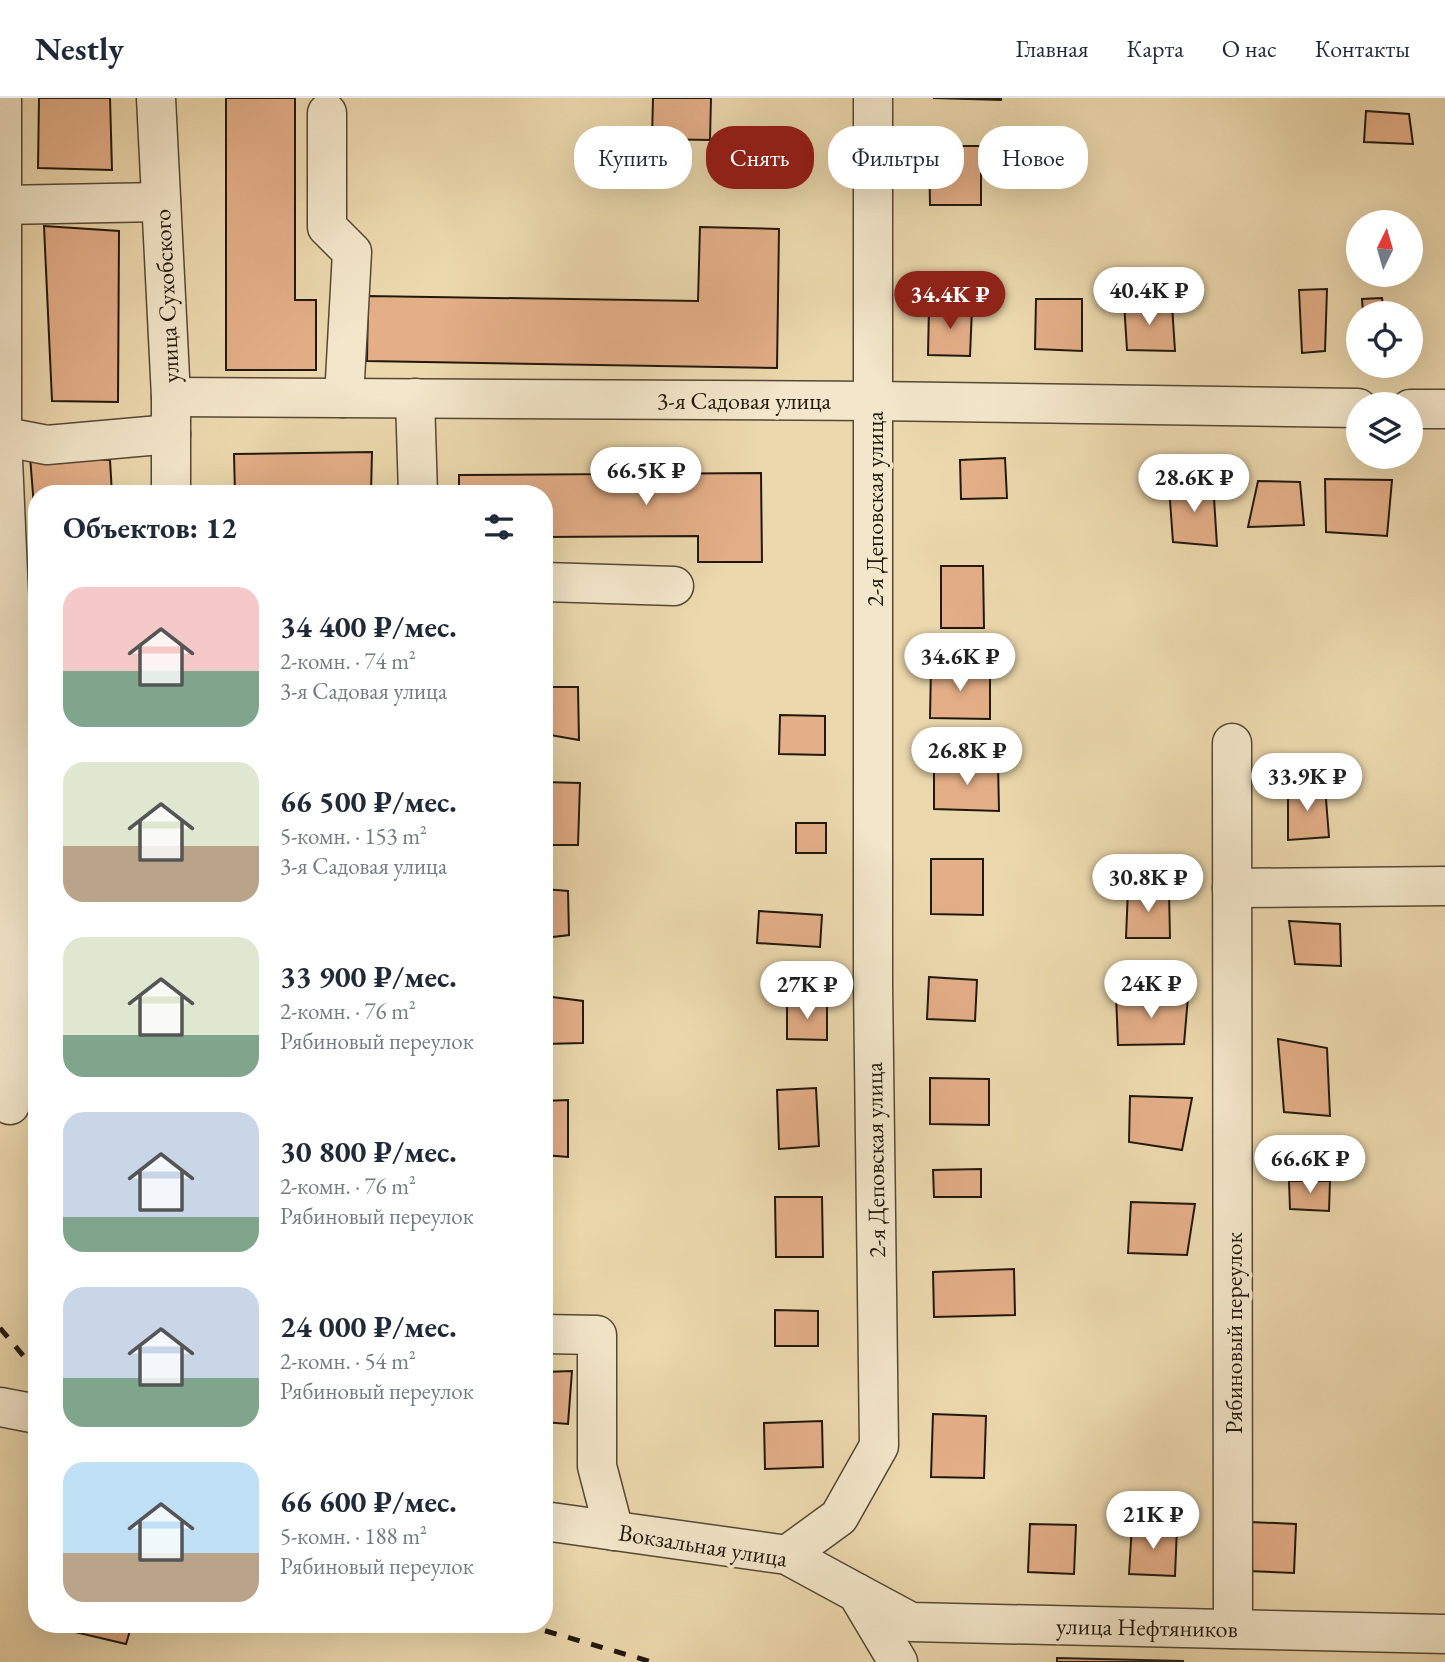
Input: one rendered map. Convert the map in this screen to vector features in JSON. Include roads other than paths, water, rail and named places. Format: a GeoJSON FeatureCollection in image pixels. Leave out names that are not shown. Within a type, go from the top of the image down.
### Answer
{"type":"FeatureCollection","features":[{"type":"Feature","properties":{"kind":"street"},"geometry":{"type":"LineString","coordinates":[[2,98],[1,436],[24,684],[24,912],[10,1105]]}},
{"type":"Feature","properties":{"kind":"street","name":"улица Сухобского"},"geometry":{"type":"LineString","coordinates":[[156,98],[171,416],[171,485]]}},
{"type":"Feature","properties":{"kind":"street","name":"2-я Деповская улица"},"geometry":{"type":"LineString","coordinates":[[787,1555],[839,1517],[878,1446],[873,984],[873,98]]}},
{"type":"Feature","properties":{"kind":"street"},"geometry":{"type":"LineString","coordinates":[[327,113],[327,227],[352,252],[344,398]]}},
{"type":"Feature","properties":{"kind":"street"},"geometry":{"type":"LineString","coordinates":[[2,205],[161,202]]}},
{"type":"Feature","properties":{"kind":"street","name":"3-я Садовая улица"},"geometry":{"type":"LineString","coordinates":[[1,436],[47,444],[171,416],[344,398],[874,401],[1346,408]]}},
{"type":"Feature","properties":{"kind":"street"},"geometry":{"type":"LineString","coordinates":[[415,398],[418,485]]}},
{"type":"Feature","properties":{"kind":"street"},"geometry":{"type":"LineString","coordinates":[[1423,409],[1445,409]]}},
{"type":"Feature","properties":{"kind":"street"},"geometry":{"type":"LineString","coordinates":[[553,582],[674,586]]}},
{"type":"Feature","properties":{"kind":"street","name":"Рябиновый переулок"},"geometry":{"type":"LineString","coordinates":[[1233,743],[1233,1629]]}},
{"type":"Feature","properties":{"kind":"street"},"geometry":{"type":"LineString","coordinates":[[1233,888],[1445,886]]}},
{"type":"Feature","properties":{"kind":"street"},"geometry":{"type":"LineString","coordinates":[[553,1334],[597,1335],[597,1466],[614,1531]]}},
{"type":"Feature","properties":{"kind":"street"},"geometry":{"type":"LineString","coordinates":[[0,1406],[28,1412]]}},
{"type":"Feature","properties":{"kind":"street","name":"Вокзальная улица"},"geometry":{"type":"LineString","coordinates":[[553,1522],[787,1555],[857,1593]]}},
{"type":"Feature","properties":{"kind":"street"},"geometry":{"type":"LineString","coordinates":[[857,1593],[898,1662]]}},
{"type":"Feature","properties":{"kind":"street","name":"улица Нефтяников"},"geometry":{"type":"LineString","coordinates":[[857,1593],[911,1622],[1445,1634]]}},
{"type":"Feature","properties":{"kind":"railway"},"geometry":{"type":"LineString","coordinates":[[0,1328],[28,1361]]}},
{"type":"Feature","properties":{"kind":"railway"},"geometry":{"type":"LineString","coordinates":[[553,1633],[652,1662]]}}]}
